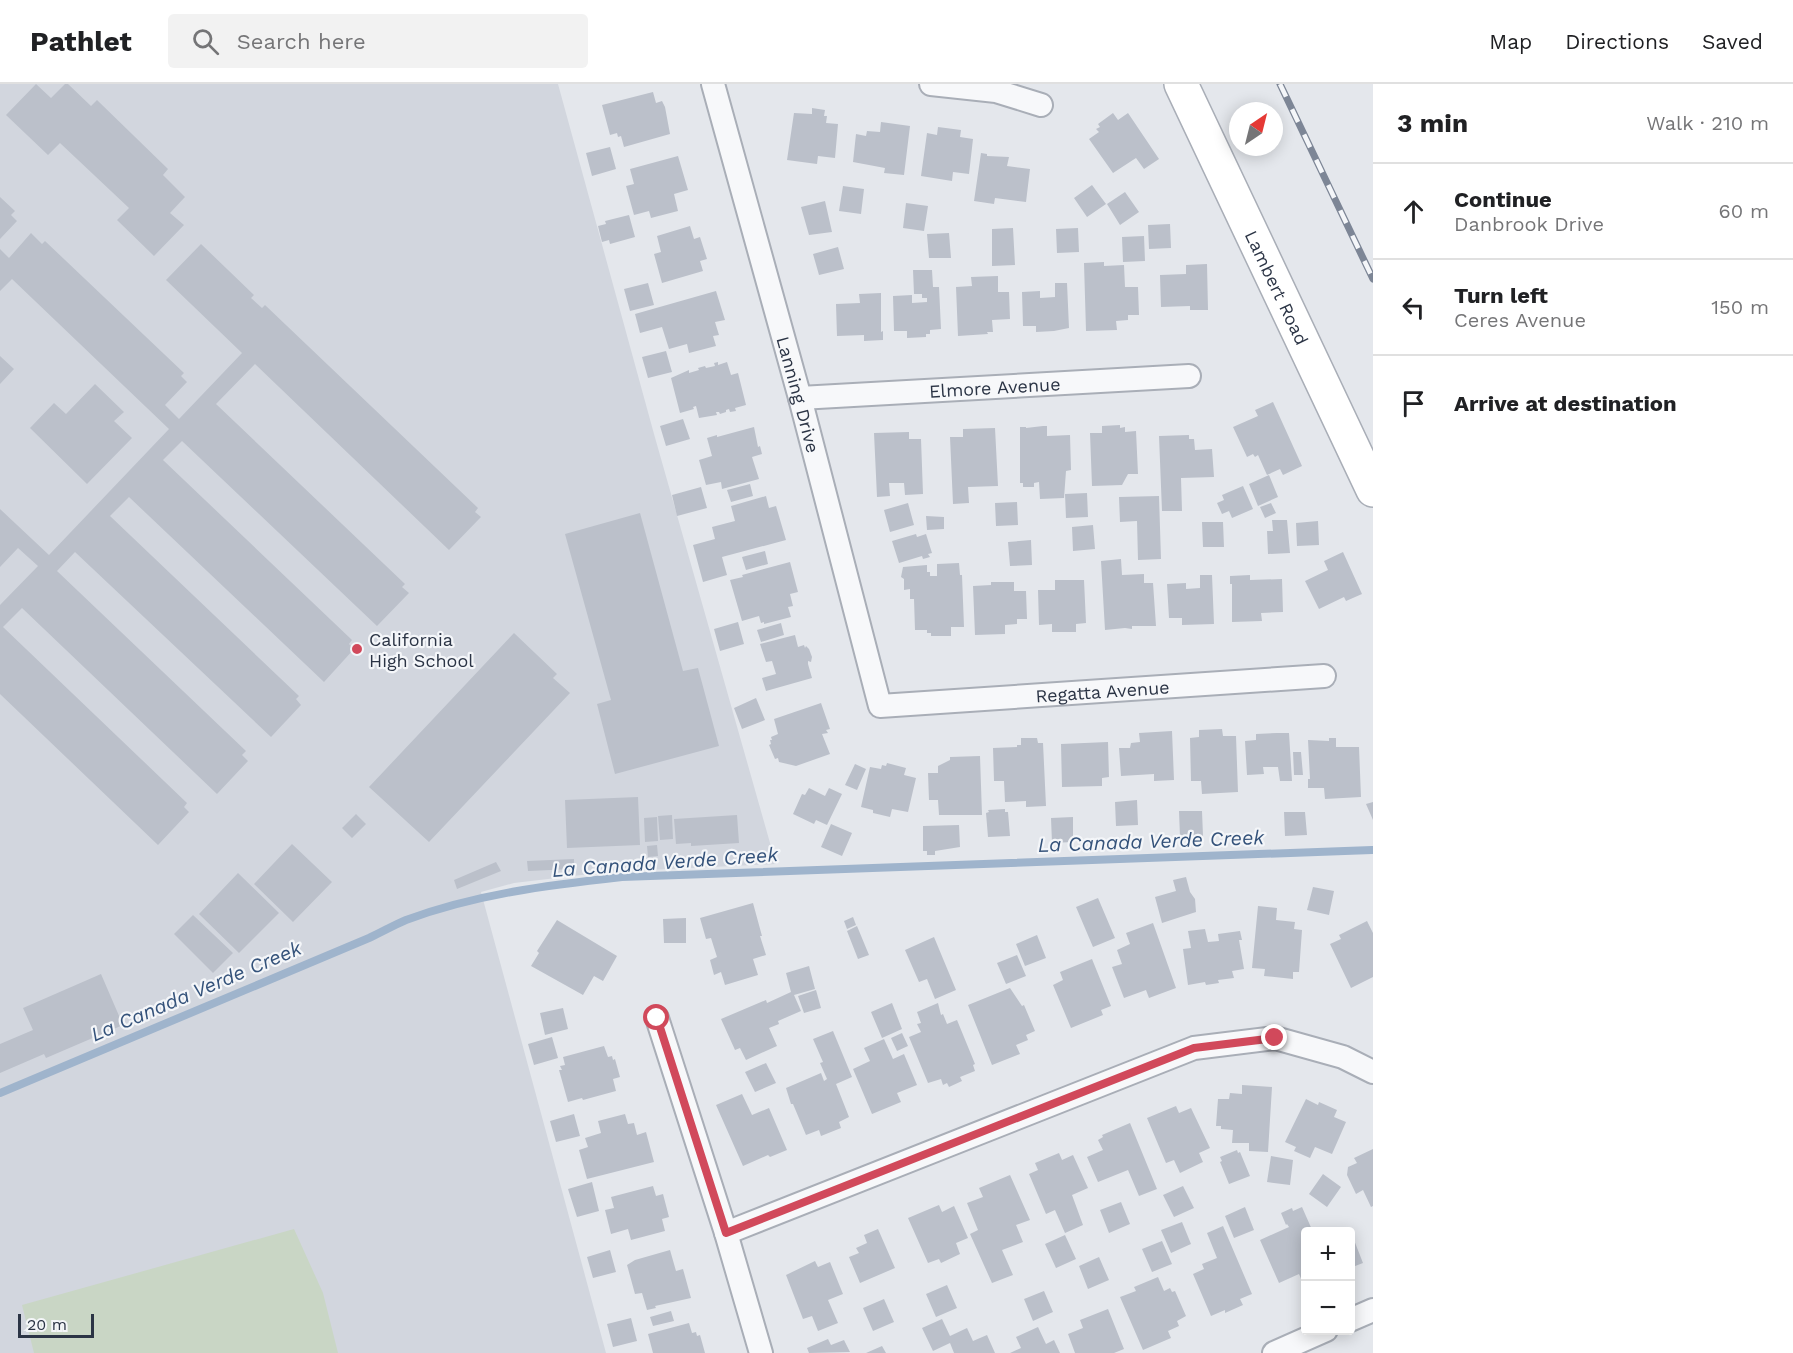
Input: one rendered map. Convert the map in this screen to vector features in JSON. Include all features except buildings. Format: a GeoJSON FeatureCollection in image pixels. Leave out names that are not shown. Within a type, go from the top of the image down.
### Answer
{"type":"FeatureCollection","features":[{"type":"Feature","properties":{"kind":"main road","name":"Lambert Road"},"geometry":{"type":"LineString","coordinates":[[1181,84],[1373,490]]}},
{"type":"Feature","properties":{"kind":"street","name":"Lanning Drive"},"geometry":{"type":"LineString","coordinates":[[713,84],[800,398],[880,706]]}},
{"type":"Feature","properties":{"kind":"street"},"geometry":{"type":"LineString","coordinates":[[931,84],[996,91],[1041,105]]}},
{"type":"Feature","properties":{"kind":"street","name":"Elmore Avenue"},"geometry":{"type":"LineString","coordinates":[[800,398],[1189,376]]}},
{"type":"Feature","properties":{"kind":"street","name":"Regatta Avenue"},"geometry":{"type":"LineString","coordinates":[[880,706],[1324,676]]}},
{"type":"Feature","properties":{"kind":"street"},"geometry":{"type":"LineString","coordinates":[[657,1018],[726,1233],[761,1353]]}},
{"type":"Feature","properties":{"kind":"street"},"geometry":{"type":"LineString","coordinates":[[726,1233],[1194,1048],[1275,1038],[1343,1057],[1373,1072]]}},
{"type":"Feature","properties":{"kind":"street"},"geometry":{"type":"LineString","coordinates":[[1355,1318],[1373,1310]]}},
{"type":"Feature","properties":{"kind":"street"},"geometry":{"type":"LineString","coordinates":[[1274,1353],[1315,1335]]}},
{"type":"Feature","properties":{"kind":"shaded area","name":"California High School"},"geometry":{"type":"Polygon","coordinates":[[[0,84],[558,84],[776,864],[607,872],[514,883],[481,892],[606,1353],[0,1353],[0,84]]]}},
{"type":"Feature","properties":{"kind":"green space"},"geometry":{"type":"Polygon","coordinates":[[[294,1229],[323,1293],[338,1353],[34,1353],[22,1305],[294,1229]]]}},
{"type":"Feature","properties":{"kind":"waterway","name":"La Canada Verde Creek"},"geometry":{"type":"LineString","coordinates":[[0,1093],[369,938],[406,920],[459,903],[513,892],[622,877],[1372,850]]}},
{"type":"Feature","properties":{"kind":"railway"},"geometry":{"type":"LineString","coordinates":[[1280,84],[1373,279]]}},
{"type":"Feature","properties":{"kind":"place","name":"California High School"},"geometry":{"type":"Point","coordinates":[357,649]}},
{"type":"Feature","properties":{"kind":"route"},"geometry":{"type":"LineString","coordinates":[[657,1018],[726,1233],[1194,1048],[1275,1038]]}}]}
